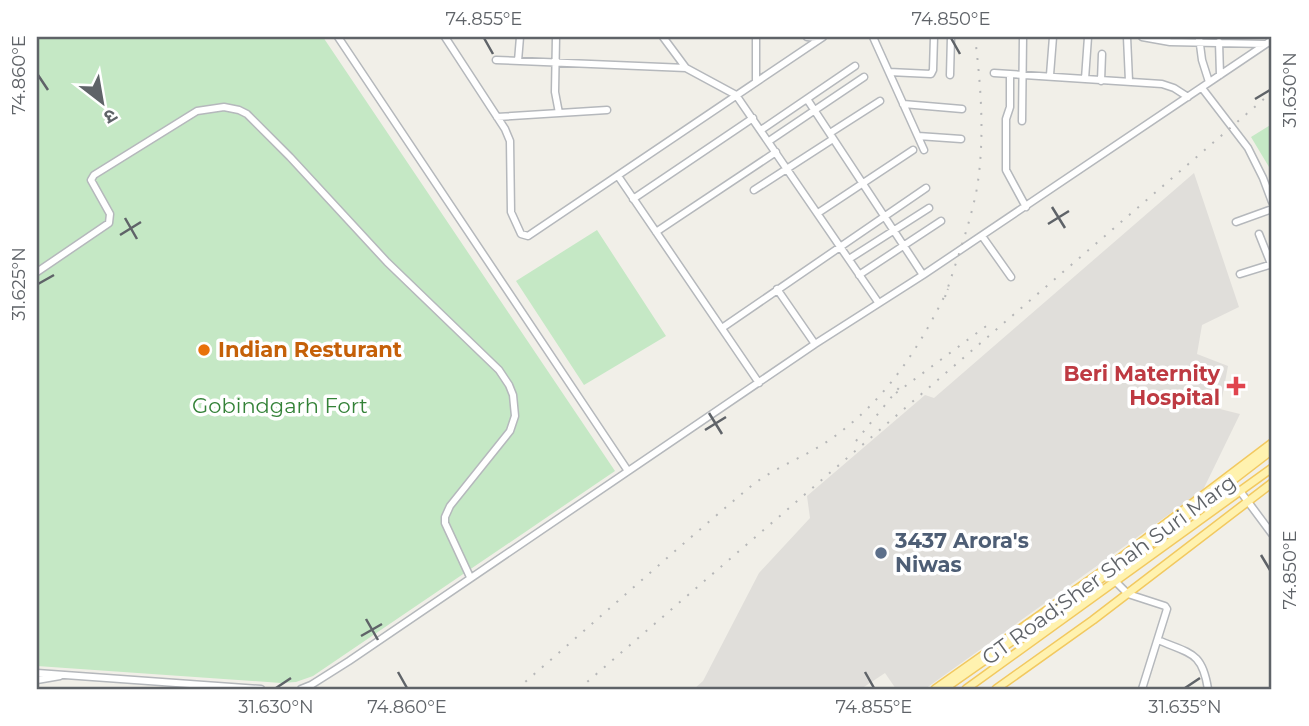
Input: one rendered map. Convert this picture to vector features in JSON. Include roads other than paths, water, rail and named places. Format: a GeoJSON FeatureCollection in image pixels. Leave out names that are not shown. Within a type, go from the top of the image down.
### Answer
{"type":"FeatureCollection","features":[{"type":"Feature","properties":{"kind":"main road"},"geometry":{"type":"LineString","coordinates":[[935,689],[1111,565],[1272,443]]}},
{"type":"Feature","properties":{"kind":"main road","name":"GT Road;Sher Shah Suri Marg"},"geometry":{"type":"LineString","coordinates":[[944,689],[1146,547],[1272,450]]}},
{"type":"Feature","properties":{"kind":"main road","name":"GT Road;Sher Shah Suri Marg"},"geometry":{"type":"LineString","coordinates":[[966,689],[1272,468]]}},
{"type":"Feature","properties":{"kind":"main road"},"geometry":{"type":"LineString","coordinates":[[996,689],[1128,594],[1272,483]]}},
{"type":"Feature","properties":{"kind":"street"},"geometry":{"type":"LineString","coordinates":[[338,37],[628,471]]}},
{"type":"Feature","properties":{"kind":"street"},"geometry":{"type":"LineString","coordinates":[[445,37],[510,141],[510,212],[522,235],[530,235],[822,37]]}},
{"type":"Feature","properties":{"kind":"street"},"geometry":{"type":"LineString","coordinates":[[518,61],[520,37]]}},
{"type":"Feature","properties":{"kind":"street"},"geometry":{"type":"LineString","coordinates":[[556,37],[555,92],[559,113]]}},
{"type":"Feature","properties":{"kind":"street"},"geometry":{"type":"LineString","coordinates":[[663,37],[686,68],[736,95],[878,302]]}},
{"type":"Feature","properties":{"kind":"street"},"geometry":{"type":"LineString","coordinates":[[756,37],[756,80]]}},
{"type":"Feature","properties":{"kind":"street"},"geometry":{"type":"LineString","coordinates":[[807,37],[822,37]]}},
{"type":"Feature","properties":{"kind":"street"},"geometry":{"type":"LineString","coordinates":[[873,37],[924,150]]}},
{"type":"Feature","properties":{"kind":"street"},"geometry":{"type":"LineString","coordinates":[[889,72],[931,74],[934,37]]}},
{"type":"Feature","properties":{"kind":"street"},"geometry":{"type":"LineString","coordinates":[[950,75],[951,37]]}},
{"type":"Feature","properties":{"kind":"street"},"geometry":{"type":"LineString","coordinates":[[1022,121],[1023,37]]}},
{"type":"Feature","properties":{"kind":"street"},"geometry":{"type":"LineString","coordinates":[[1050,75],[1053,37]]}},
{"type":"Feature","properties":{"kind":"street"},"geometry":{"type":"LineString","coordinates":[[1085,79],[1088,37]]}},
{"type":"Feature","properties":{"kind":"street"},"geometry":{"type":"LineString","coordinates":[[1127,37],[1129,81]]}},
{"type":"Feature","properties":{"kind":"street"},"geometry":{"type":"LineString","coordinates":[[1146,37],[1170,42],[1246,39],[1265,44]]}},
{"type":"Feature","properties":{"kind":"street"},"geometry":{"type":"LineString","coordinates":[[1199,39],[1209,82]]}},
{"type":"Feature","properties":{"kind":"street"},"geometry":{"type":"LineString","coordinates":[[301,689],[349,661],[814,344],[1026,207],[1272,40]]}},
{"type":"Feature","properties":{"kind":"street"},"geometry":{"type":"LineString","coordinates":[[1219,42],[1220,75]]}},
{"type":"Feature","properties":{"kind":"street"},"geometry":{"type":"LineString","coordinates":[[1101,54],[1101,81]]}},
{"type":"Feature","properties":{"kind":"street"},"geometry":{"type":"LineString","coordinates":[[496,60],[686,68]]}},
{"type":"Feature","properties":{"kind":"street"},"geometry":{"type":"LineString","coordinates":[[761,130],[855,66]]}},
{"type":"Feature","properties":{"kind":"street"},"geometry":{"type":"LineString","coordinates":[[994,74],[1050,75],[1168,85],[1188,97]]}},
{"type":"Feature","properties":{"kind":"street"},"geometry":{"type":"LineString","coordinates":[[1010,74],[1010,104],[1006,119],[1006,170],[1026,207]]}},
{"type":"Feature","properties":{"kind":"street"},"geometry":{"type":"LineString","coordinates":[[769,141],[864,77]]}},
{"type":"Feature","properties":{"kind":"street"},"geometry":{"type":"LineString","coordinates":[[1202,88],[1248,148],[1270,185],[1272,202]]}},
{"type":"Feature","properties":{"kind":"street"},"geometry":{"type":"LineString","coordinates":[[807,99],[923,275]]}},
{"type":"Feature","properties":{"kind":"street"},"geometry":{"type":"LineString","coordinates":[[754,190],[880,101]]}},
{"type":"Feature","properties":{"kind":"street"},"geometry":{"type":"LineString","coordinates":[[903,104],[962,108]]}},
{"type":"Feature","properties":{"kind":"street"},"geometry":{"type":"LineString","coordinates":[[37,272],[109,223],[110,214],[91,180],[94,175],[197,111],[225,107],[247,114],[387,262],[475,346],[509,385],[515,408],[514,422],[450,506],[445,517],[448,530],[470,577]]}},
{"type":"Feature","properties":{"kind":"street"},"geometry":{"type":"LineString","coordinates":[[497,117],[607,110]]}},
{"type":"Feature","properties":{"kind":"street"},"geometry":{"type":"LineString","coordinates":[[633,199],[753,118]]}},
{"type":"Feature","properties":{"kind":"street"},"geometry":{"type":"LineString","coordinates":[[918,136],[961,139]]}},
{"type":"Feature","properties":{"kind":"street"},"geometry":{"type":"LineString","coordinates":[[818,213],[912,150]]}},
{"type":"Feature","properties":{"kind":"street"},"geometry":{"type":"LineString","coordinates":[[656,232],[776,152]]}},
{"type":"Feature","properties":{"kind":"street"},"geometry":{"type":"LineString","coordinates":[[618,176],[759,383]]}},
{"type":"Feature","properties":{"kind":"street"},"geometry":{"type":"LineString","coordinates":[[722,328],[926,188]]}},
{"type":"Feature","properties":{"kind":"street"},"geometry":{"type":"LineString","coordinates":[[849,259],[929,208]]}},
{"type":"Feature","properties":{"kind":"street"},"geometry":{"type":"LineString","coordinates":[[1236,222],[1272,209]]}},
{"type":"Feature","properties":{"kind":"street"},"geometry":{"type":"LineString","coordinates":[[859,275],[941,221]]}},
{"type":"Feature","properties":{"kind":"street"},"geometry":{"type":"LineString","coordinates":[[1240,274],[1272,264],[1259,234]]}},
{"type":"Feature","properties":{"kind":"street"},"geometry":{"type":"LineString","coordinates":[[982,236],[1011,277]]}},
{"type":"Feature","properties":{"kind":"street"},"geometry":{"type":"LineString","coordinates":[[777,289],[814,344]]}},
{"type":"Feature","properties":{"kind":"street"},"geometry":{"type":"LineString","coordinates":[[1240,491],[1272,534]]}},
{"type":"Feature","properties":{"kind":"street"},"geometry":{"type":"LineString","coordinates":[[1116,582],[1128,594],[1166,607],[1168,611],[1142,689]]}},
{"type":"Feature","properties":{"kind":"street"},"geometry":{"type":"LineString","coordinates":[[1158,640],[1192,654],[1199,660],[1205,672],[1208,689]]}},
{"type":"Feature","properties":{"kind":"street"},"geometry":{"type":"LineString","coordinates":[[37,673],[60,676]]}},
{"type":"Feature","properties":{"kind":"street"},"geometry":{"type":"LineString","coordinates":[[37,680],[60,676],[261,689]]}},
{"type":"Feature","properties":{"kind":"railway"},"geometry":{"type":"LineString","coordinates":[[945,297],[971,216],[977,188],[981,112],[975,37]]}},
{"type":"Feature","properties":{"kind":"railway"},"geometry":{"type":"LineString","coordinates":[[579,689],[1272,92]]}},
{"type":"Feature","properties":{"kind":"railway"},"geometry":{"type":"LineString","coordinates":[[517,689],[750,487],[828,441],[866,410],[912,353],[948,289]]}},
{"type":"Feature","properties":{"kind":"railway"},"geometry":{"type":"LineString","coordinates":[[896,393],[989,324]]}},
{"type":"Feature","properties":{"kind":"railway"},"geometry":{"type":"LineString","coordinates":[[856,441],[902,384]]}},
{"type":"Feature","properties":{"kind":"place","name":"Indian Resturant"},"geometry":{"type":"Point","coordinates":[204,350]}},
{"type":"Feature","properties":{"kind":"place","name":"Beri Maternity Hospital"},"geometry":{"type":"Point","coordinates":[1236,386]}},
{"type":"Feature","properties":{"kind":"place","name":"3437 Arora's Niwas"},"geometry":{"type":"Point","coordinates":[881,553]}},
{"type":"Feature","properties":{"kind":"park label","name":"Gobindgarh Fort"},"geometry":{"type":"Point","coordinates":[280,406]}}]}
